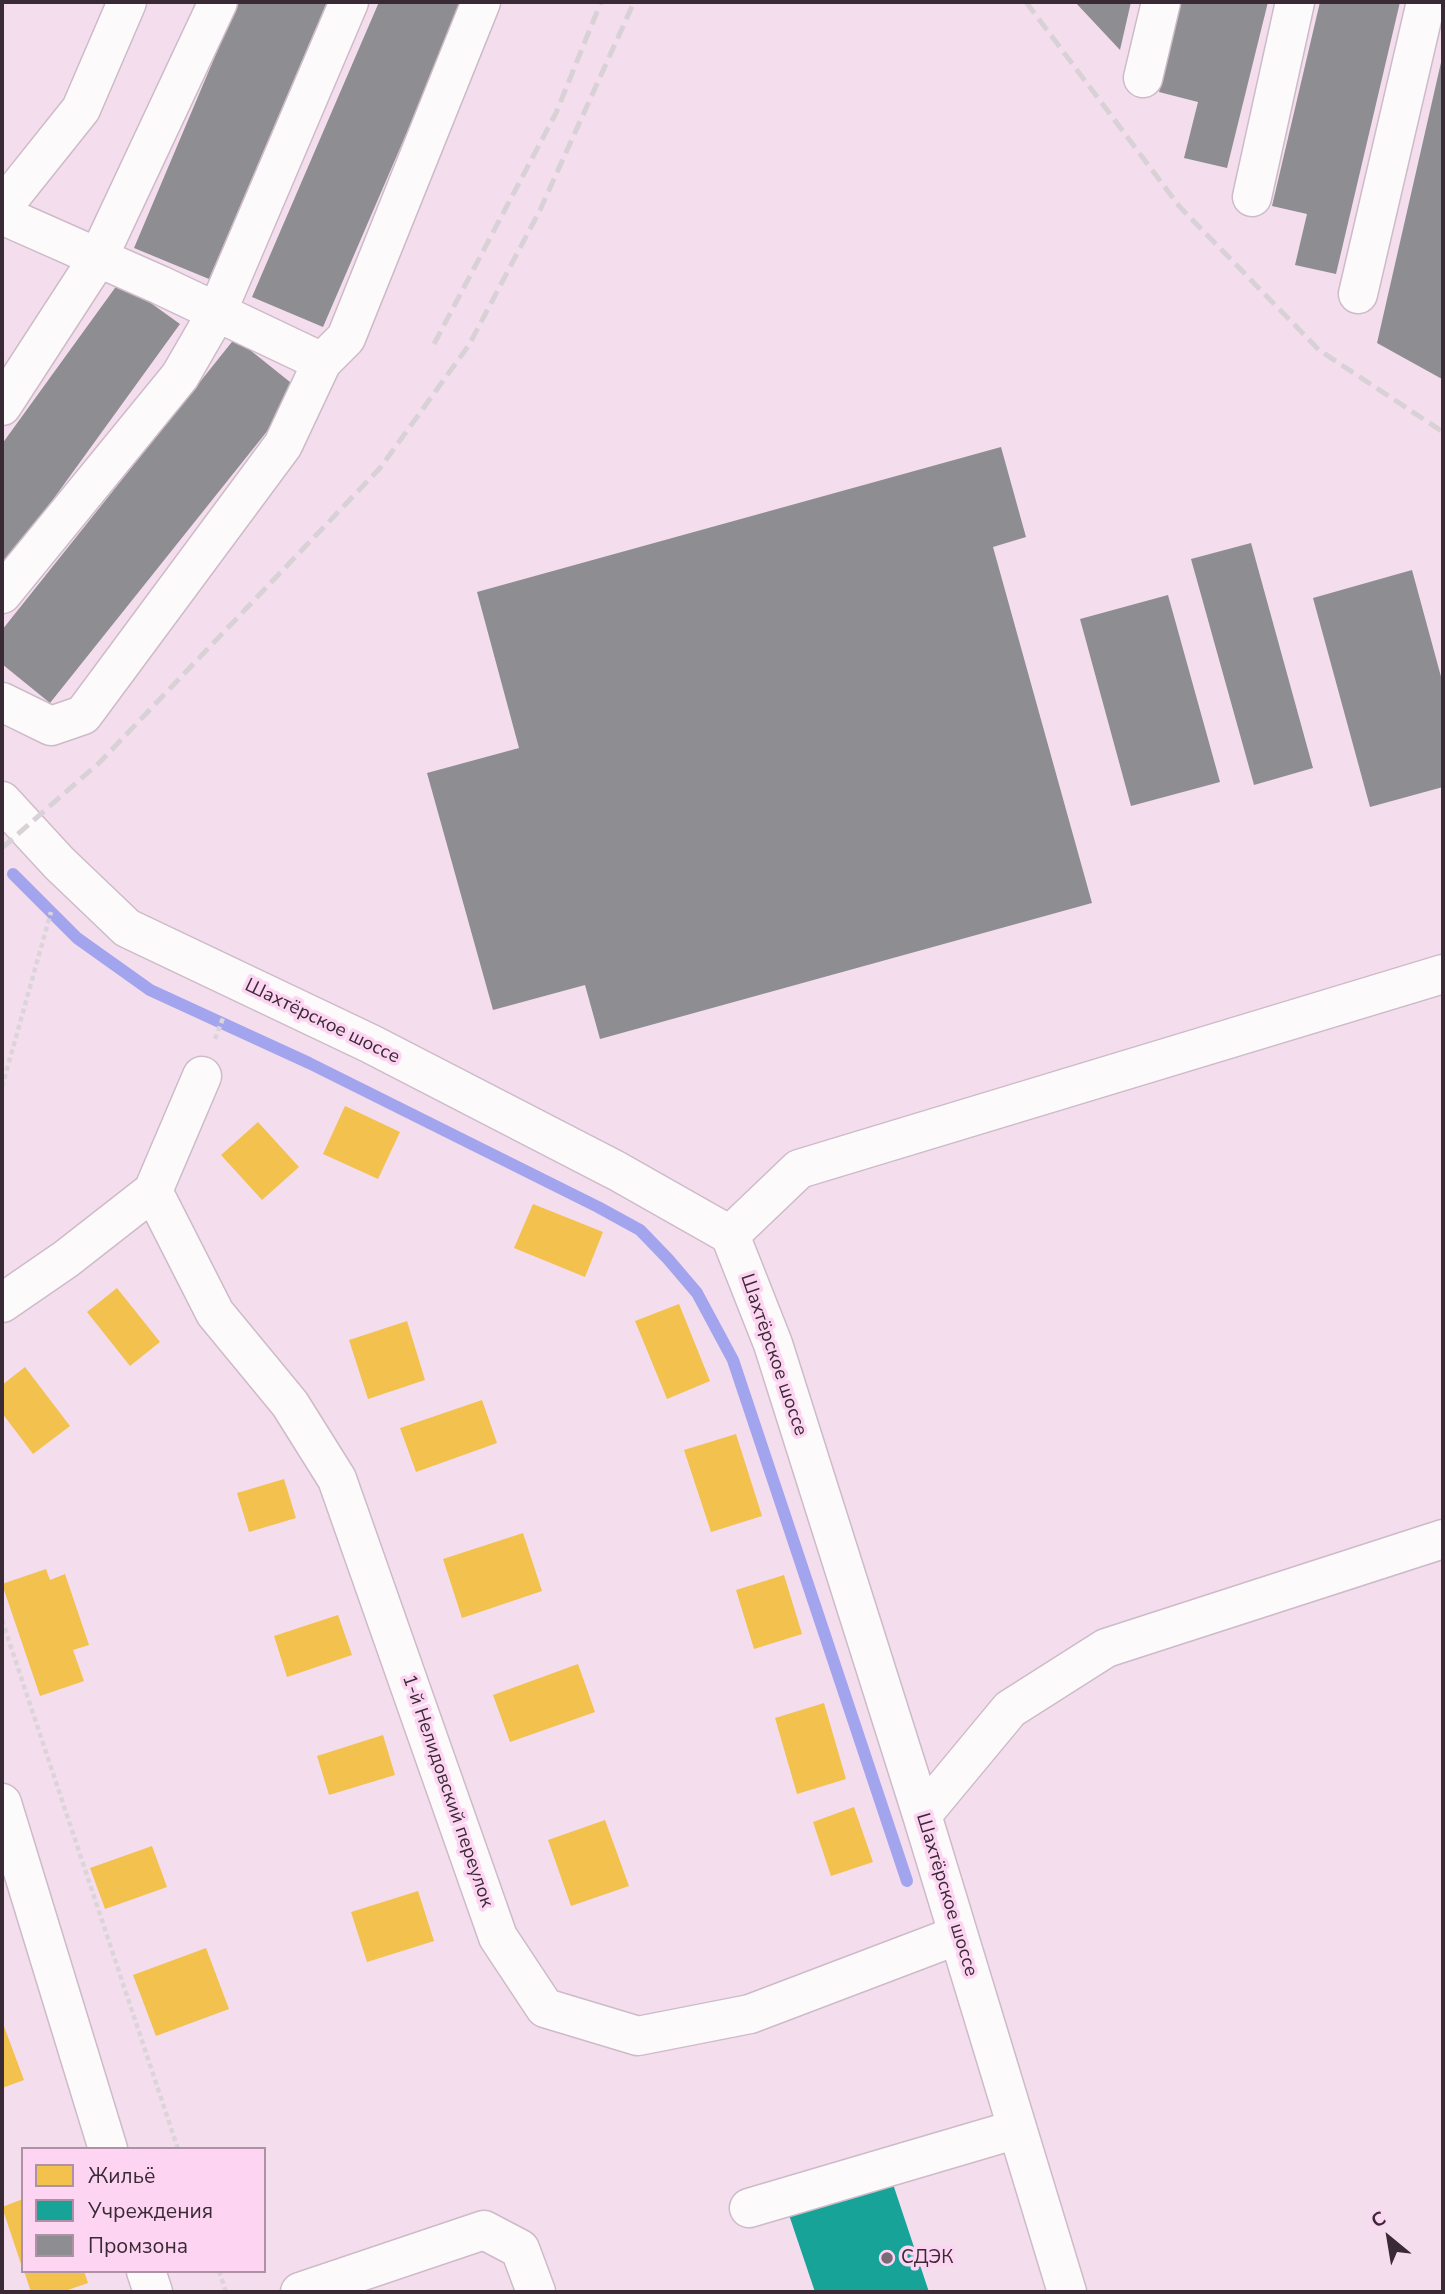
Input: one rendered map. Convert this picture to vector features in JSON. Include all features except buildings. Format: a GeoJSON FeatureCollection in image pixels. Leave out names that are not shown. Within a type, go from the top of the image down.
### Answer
{"type":"FeatureCollection","features":[{"type":"Feature","properties":{"kind":"street"},"geometry":{"type":"LineString","coordinates":[[2,208],[81,109],[127,2]]}},
{"type":"Feature","properties":{"kind":"street"},"geometry":{"type":"LineString","coordinates":[[2,406],[98,258],[218,2]]}},
{"type":"Feature","properties":{"kind":"street"},"geometry":{"type":"LineString","coordinates":[[2,594],[180,376],[217,312],[349,2]]}},
{"type":"Feature","properties":{"kind":"street"},"geometry":{"type":"LineString","coordinates":[[2,702],[51,726],[83,715],[283,445],[322,362],[346,338],[481,2]]}},
{"type":"Feature","properties":{"kind":"street"},"geometry":{"type":"LineString","coordinates":[[1143,78],[1161,2]]}},
{"type":"Feature","properties":{"kind":"street"},"geometry":{"type":"LineString","coordinates":[[1252,197],[1295,2]]}},
{"type":"Feature","properties":{"kind":"street"},"geometry":{"type":"LineString","coordinates":[[1359,294],[1426,2]]}},
{"type":"Feature","properties":{"kind":"street"},"geometry":{"type":"LineString","coordinates":[[2,215],[322,362]]}},
{"type":"Feature","properties":{"kind":"street","name":"Шахтёрское шоссе"},"geometry":{"type":"LineString","coordinates":[[2,801],[59,863],[127,928],[371,1044],[617,1171],[730,1235],[773,1343],[922,1815],[1067,2292]]}},
{"type":"Feature","properties":{"kind":"street"},"geometry":{"type":"LineString","coordinates":[[730,1235],[799,1168],[1443,974]]}},
{"type":"Feature","properties":{"kind":"street"},"geometry":{"type":"LineString","coordinates":[[2,1303],[66,1259],[153,1191],[202,1076]]}},
{"type":"Feature","properties":{"kind":"street","name":"1-й Нелидовский переулок"},"geometry":{"type":"LineString","coordinates":[[153,1191],[215,1313],[290,1404],[337,1479],[498,1937],[545,2008],[638,2036],[750,2014],[958,1935]]}},
{"type":"Feature","properties":{"kind":"street"},"geometry":{"type":"LineString","coordinates":[[922,1815],[1010,1709],[1106,1648],[1443,1539]]}},
{"type":"Feature","properties":{"kind":"street"},"geometry":{"type":"LineString","coordinates":[[2,1803],[107,2147]]}},
{"type":"Feature","properties":{"kind":"street"},"geometry":{"type":"LineString","coordinates":[[749,2208],[1017,2129]]}},
{"type":"Feature","properties":{"kind":"street"},"geometry":{"type":"LineString","coordinates":[[300,2292],[484,2230],[520,2249],[536,2292]]}},
{"type":"Feature","properties":{"kind":"street"},"geometry":{"type":"LineString","coordinates":[[147,2273],[153,2292]]}},
{"type":"Feature","properties":{"kind":"path"},"geometry":{"type":"LineString","coordinates":[[2,1087],[54,903]]}},
{"type":"Feature","properties":{"kind":"path"},"geometry":{"type":"LineString","coordinates":[[216,1036],[224,1016]]}},
{"type":"Feature","properties":{"kind":"path"},"geometry":{"type":"LineString","coordinates":[[2,1620],[177,2147]]}},
{"type":"Feature","properties":{"kind":"path"},"geometry":{"type":"LineString","coordinates":[[220,2273],[226,2292]]}},
{"type":"Feature","properties":{"kind":"waterway"},"geometry":{"type":"LineString","coordinates":[[13,874],[77,938],[150,990],[309,1063],[598,1207],[640,1230],[668,1259],[697,1293],[733,1360],[907,1881]]}},
{"type":"Feature","properties":{"kind":"railway"},"geometry":{"type":"LineString","coordinates":[[434,344],[556,113],[601,2]]}},
{"type":"Feature","properties":{"kind":"railway"},"geometry":{"type":"LineString","coordinates":[[2,848],[100,762],[380,468],[469,345],[540,210],[634,2]]}},
{"type":"Feature","properties":{"kind":"railway"},"geometry":{"type":"LineString","coordinates":[[1026,2],[1179,206],[1319,350],[1443,432]]}},
{"type":"Feature","properties":{"kind":"place","name":"СДЭК"},"geometry":{"type":"Point","coordinates":[887,2258]}}]}
